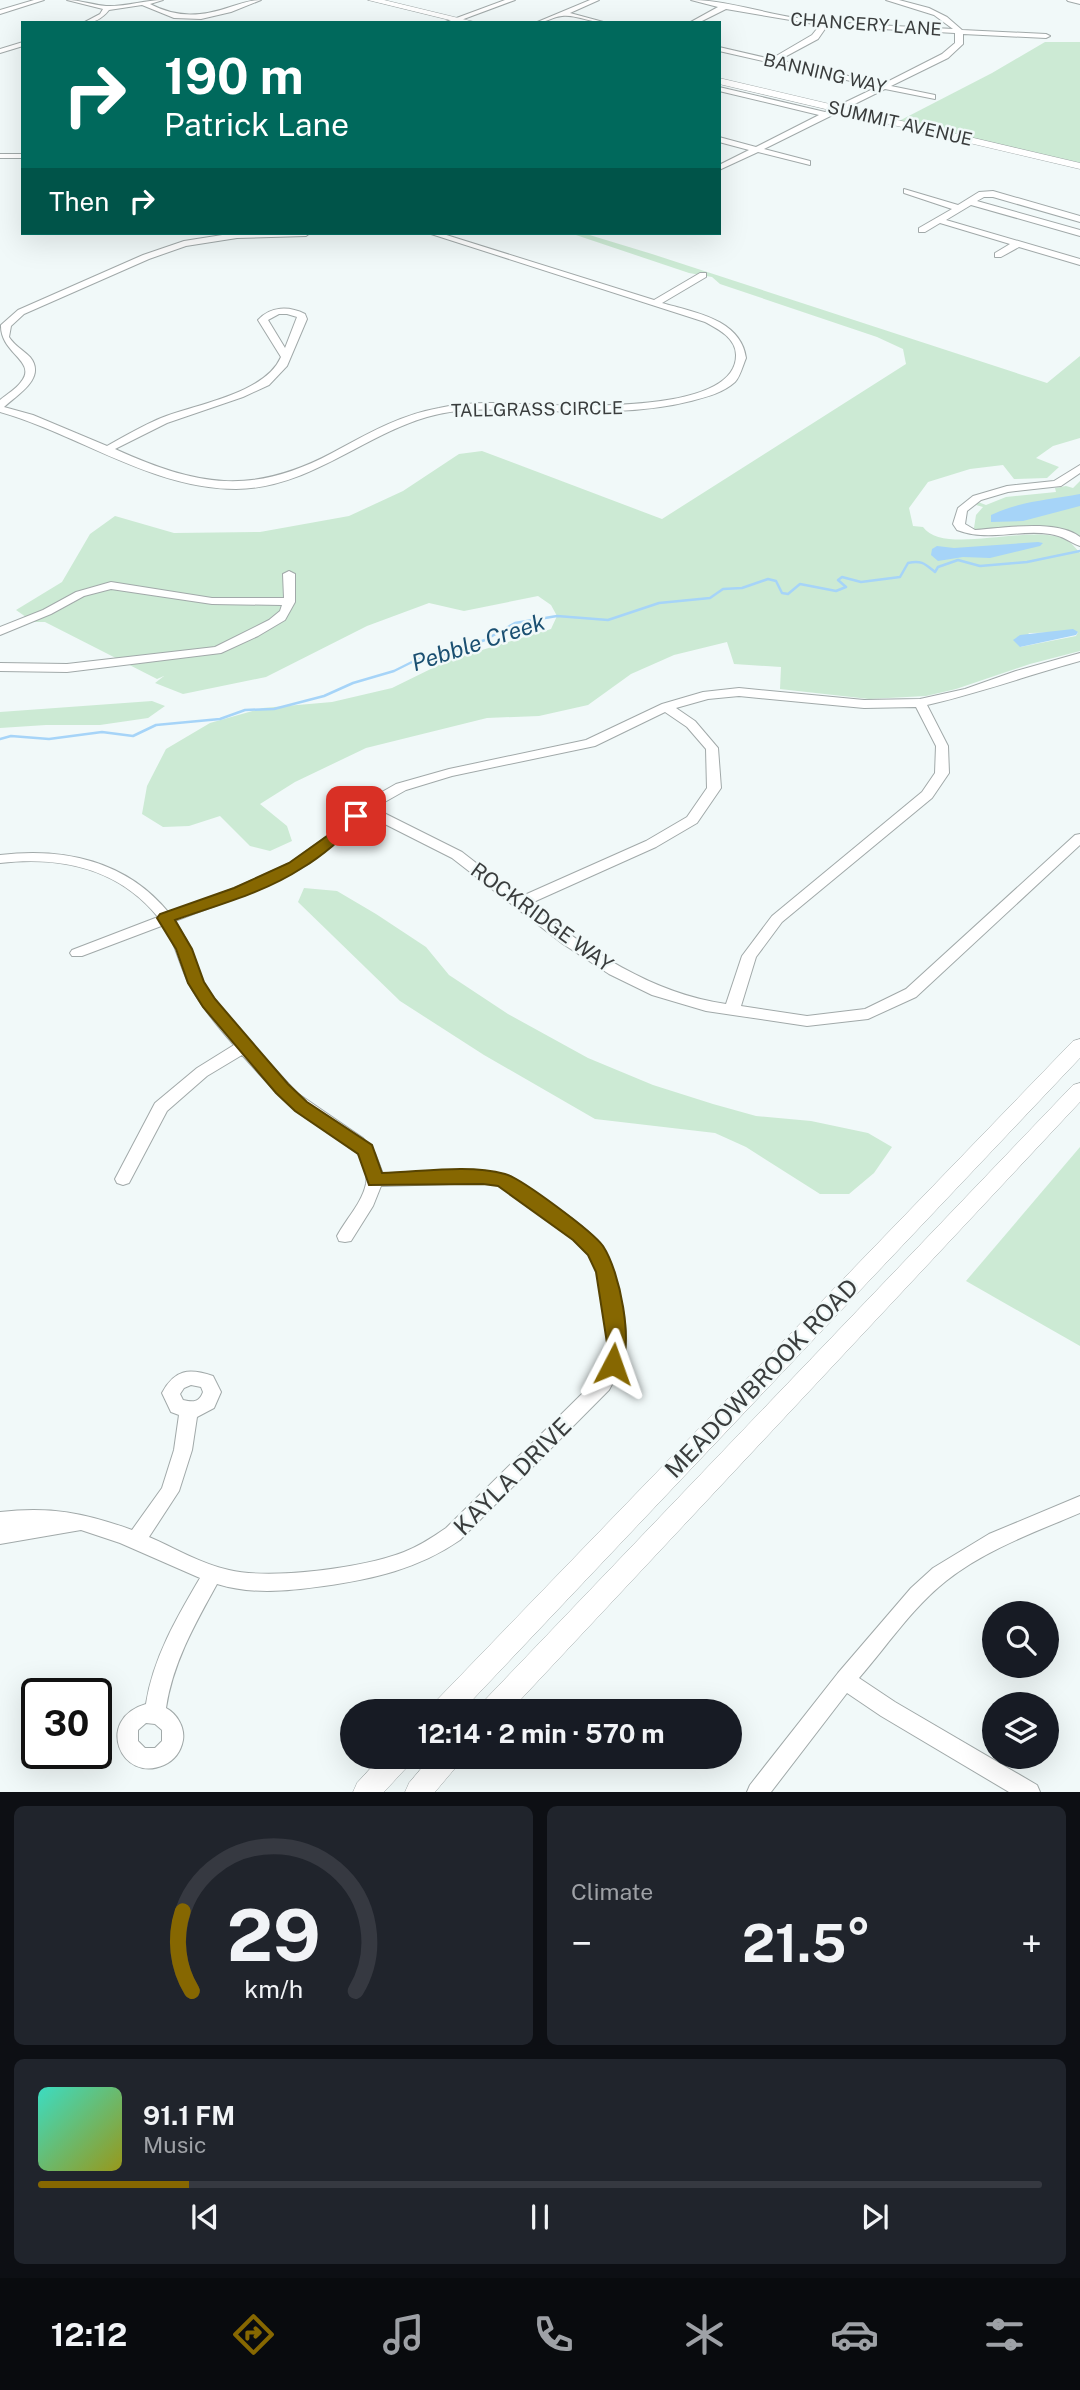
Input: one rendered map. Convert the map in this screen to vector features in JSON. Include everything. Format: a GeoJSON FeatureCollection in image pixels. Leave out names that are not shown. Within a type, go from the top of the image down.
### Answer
{"type":"FeatureCollection","features":[{"type":"Feature","properties":{"kind":"main road"},"geometry":{"type":"LineString","coordinates":[[373,0],[453,21]]}},
{"type":"Feature","properties":{"kind":"main road","name":"SUMMIT AVENUE"},"geometry":{"type":"LineString","coordinates":[[721,81],[1080,166]]}},
{"type":"Feature","properties":{"kind":"main road","name":"MEADOWBROOK ROAD"},"geometry":{"type":"LineString","coordinates":[[455,1699],[1080,1046]]}},
{"type":"Feature","properties":{"kind":"main road","name":"MEADOWBROOK ROAD"},"geometry":{"type":"LineString","coordinates":[[503,1699],[1080,1090]]}},
{"type":"Feature","properties":{"kind":"main road"},"geometry":{"type":"LineString","coordinates":[[366,1791],[387,1769]]}},
{"type":"Feature","properties":{"kind":"main road"},"geometry":{"type":"LineString","coordinates":[[418,1791],[437,1769]]}},
{"type":"Feature","properties":{"kind":"street"},"geometry":{"type":"LineString","coordinates":[[0,12],[41,0]]}},
{"type":"Feature","properties":{"kind":"street"},"geometry":{"type":"LineString","coordinates":[[70,0],[107,8],[160,0]]}},
{"type":"Feature","properties":{"kind":"street"},"geometry":{"type":"LineString","coordinates":[[144,3],[173,16],[203,20],[258,0]]}},
{"type":"Feature","properties":{"kind":"street"},"geometry":{"type":"LineString","coordinates":[[453,21],[512,0]]}},
{"type":"Feature","properties":{"kind":"street"},"geometry":{"type":"LineString","coordinates":[[543,21],[596,0]]}},
{"type":"Feature","properties":{"kind":"street","name":"CHANCERY LANE"},"geometry":{"type":"LineString","coordinates":[[694,0],[825,24],[1043,36]]}},
{"type":"Feature","properties":{"kind":"street"},"geometry":{"type":"LineString","coordinates":[[721,167],[952,52],[960,42],[959,31],[950,22],[932,12],[888,0]]}},
{"type":"Feature","properties":{"kind":"street"},"geometry":{"type":"LineString","coordinates":[[1070,0],[1080,2]]}},
{"type":"Feature","properties":{"kind":"street"},"geometry":{"type":"LineString","coordinates":[[696,21],[724,7]]}},
{"type":"Feature","properties":{"kind":"street"},"geometry":{"type":"LineString","coordinates":[[91,21],[102,16],[107,8]]}},
{"type":"Feature","properties":{"kind":"street"},"geometry":{"type":"LineString","coordinates":[[562,13],[596,21]]}},
{"type":"Feature","properties":{"kind":"street"},"geometry":{"type":"LineString","coordinates":[[772,61],[815,37],[825,24]]}},
{"type":"Feature","properties":{"kind":"street"},"geometry":{"type":"LineString","coordinates":[[0,51],[21,45]]}},
{"type":"Feature","properties":{"kind":"street","name":"BANNING WAY"},"geometry":{"type":"LineString","coordinates":[[721,49],[932,97]]}},
{"type":"Feature","properties":{"kind":"street"},"geometry":{"type":"LineString","coordinates":[[721,89],[827,115]]}},
{"type":"Feature","properties":{"kind":"street"},"geometry":{"type":"LineString","coordinates":[[721,140],[807,163]]}},
{"type":"Feature","properties":{"kind":"street"},"geometry":{"type":"LineString","coordinates":[[0,156],[21,156]]}},
{"type":"Feature","properties":{"kind":"street"},"geometry":{"type":"LineString","coordinates":[[907,191],[954,205],[957,209]]}},
{"type":"Feature","properties":{"kind":"street"},"geometry":{"type":"LineString","coordinates":[[922,230],[982,194],[993,194],[1080,219]]}},
{"type":"Feature","properties":{"kind":"street"},"geometry":{"type":"LineString","coordinates":[[970,202],[1080,233]]}},
{"type":"Feature","properties":{"kind":"street"},"geometry":{"type":"LineString","coordinates":[[1053,226],[1069,216]]}},
{"type":"Feature","properties":{"kind":"street"},"geometry":{"type":"LineString","coordinates":[[938,220],[1080,262]]}},
{"type":"Feature","properties":{"kind":"street","name":"TALLGRASS CIRCLE"},"geometry":{"type":"LineString","coordinates":[[237,235],[184,244],[146,257],[21,312],[6,325],[4,337],[10,346],[27,360],[30,375],[0,407],[187,480],[220,485],[262,484],[310,471],[383,429],[432,412],[479,406],[657,406],[694,398],[728,381],[740,363],[739,349],[733,338],[724,328],[699,316],[438,235]]}},
{"type":"Feature","properties":{"kind":"street"},"geometry":{"type":"LineString","coordinates":[[998,255],[1017,244]]}},
{"type":"Feature","properties":{"kind":"street"},"geometry":{"type":"LineString","coordinates":[[655,303],[703,275]]}},
{"type":"Feature","properties":{"kind":"street"},"geometry":{"type":"LineString","coordinates":[[108,449],[163,421],[258,387],[279,371],[302,319],[302,316],[291,311],[274,313],[263,320],[285,356]]}},
{"type":"Feature","properties":{"kind":"street"},"geometry":{"type":"LineString","coordinates":[[1080,468],[1057,484],[1007,489],[977,498],[962,510],[959,524],[961,528],[974,533],[1060,532],[1080,543]]}},
{"type":"Feature","properties":{"kind":"street"},"geometry":{"type":"LineString","coordinates":[[0,667],[67,668],[217,650],[239,642],[284,614],[289,602],[289,574]]}},
{"type":"Feature","properties":{"kind":"street"},"geometry":{"type":"LineString","coordinates":[[0,631],[47,612],[80,594],[111,585],[212,601],[289,602]]}},
{"type":"Feature","properties":{"kind":"street"},"geometry":{"type":"LineString","coordinates":[[77,953],[240,891],[295,866],[332,839],[364,808],[401,787],[438,776],[590,743],[666,707],[707,695],[739,692],[864,704],[920,703],[969,692],[1080,657]]}},
{"type":"Feature","properties":{"kind":"street"},"geometry":{"type":"LineString","coordinates":[[732,1010],[749,956],[777,919],[927,795],[942,773],[942,746],[920,703]]}},
{"type":"Feature","properties":{"kind":"street"},"geometry":{"type":"LineString","coordinates":[[521,902],[651,844],[692,820],[714,788],[712,748],[691,724],[666,707]]}},
{"type":"Feature","properties":{"kind":"street","name":"ROCKRIDGE WAY"},"geometry":{"type":"LineString","coordinates":[[364,808],[457,855],[521,902],[568,942],[614,971],[657,991],[732,1010],[807,1021],[868,1014],[911,993],[1080,838]]}},
{"type":"Feature","properties":{"kind":"street"},"geometry":{"type":"LineString","coordinates":[[0,859],[49,856],[75,859],[102,867],[138,889],[166,918],[184,949],[196,983],[246,1046],[301,1106],[365,1150],[376,1180],[372,1194],[345,1236]]}},
{"type":"Feature","properties":{"kind":"street"},"geometry":{"type":"LineString","coordinates":[[123,1179],[160,1107],[202,1072],[246,1046]]}},
{"type":"Feature","properties":{"kind":"street","name":"KAYLA DRIVE"},"geometry":{"type":"LineString","coordinates":[[0,1520],[40,1515],[86,1521],[213,1574],[239,1581],[274,1584],[373,1571],[405,1562],[434,1549],[453,1534],[603,1385],[613,1364],[617,1343],[605,1272],[595,1250],[578,1233],[503,1180],[483,1177],[376,1180]]}},
{"type":"Feature","properties":{"kind":"street"},"geometry":{"type":"LineString","coordinates":[[136,1541],[170,1491],[183,1450],[189,1410]]}},
{"type":"Feature","properties":{"kind":"street"},"geometry":{"type":"LineString","coordinates":[[757,1791],[899,1614],[940,1574],[996,1540],[1080,1504]]}},
{"type":"Feature","properties":{"kind":"street"},"geometry":{"type":"LineString","coordinates":[[0,1536],[86,1521]]}},
{"type":"Feature","properties":{"kind":"street"},"geometry":{"type":"LineString","coordinates":[[155,1714],[164,1668],[174,1643],[213,1574]]}},
{"type":"Feature","properties":{"kind":"street"},"geometry":{"type":"LineString","coordinates":[[845,1680],[960,1753],[1030,1791]]}},
{"type":"Feature","properties":{"kind":"green space"},"geometry":{"type":"Polygon","coordinates":[[[1045,42],[1080,42],[1080,163],[899,121],[992,73],[1045,42]]]}},
{"type":"Feature","properties":{"kind":"green space"},"geometry":{"type":"Polygon","coordinates":[[[576,235],[590,235],[652,254],[1047,383],[1080,356],[1080,438],[1053,446],[1036,458],[1059,467],[1047,478],[1014,479],[1003,465],[970,469],[928,482],[909,508],[913,526],[923,527],[934,535],[950,539],[1035,535],[1053,536],[1068,541],[1080,553],[1080,651],[926,696],[869,699],[780,689],[781,667],[734,664],[727,642],[674,655],[631,674],[588,705],[539,716],[487,718],[366,748],[295,782],[260,804],[287,826],[292,841],[270,851],[250,846],[220,816],[189,826],[163,827],[142,814],[147,786],[166,749],[210,723],[263,708],[332,702],[392,688],[449,660],[551,629],[557,616],[551,605],[538,596],[464,611],[429,603],[367,626],[266,677],[183,694],[155,683],[164,676],[157,679],[45,622],[33,622],[16,610],[62,582],[90,534],[115,516],[174,533],[260,532],[349,516],[403,491],[459,454],[482,451],[662,519],[906,364],[903,349],[877,337],[720,284],[712,277],[689,273],[576,235]],[[1078,632],[1029,633],[1020,647],[1076,636],[1078,632]]]}},
{"type":"Feature","properties":{"kind":"green space"},"geometry":{"type":"Polygon","coordinates":[[[1080,481],[1080,538],[1074,534],[969,528],[974,528],[976,515],[983,507],[976,505],[978,502],[986,505],[1006,497],[1056,492],[1055,488],[1073,488],[1080,481]]]}},
{"type":"Feature","properties":{"kind":"green space"},"geometry":{"type":"Polygon","coordinates":[[[152,701],[165,706],[148,718],[100,725],[0,728],[0,712],[152,701]]]}},
{"type":"Feature","properties":{"kind":"green space"},"geometry":{"type":"Polygon","coordinates":[[[304,888],[337,891],[376,914],[426,947],[449,975],[508,1014],[588,1058],[653,1085],[713,1104],[756,1116],[811,1121],[868,1133],[892,1147],[874,1173],[849,1194],[820,1194],[746,1147],[715,1133],[595,1119],[484,1055],[400,1001],[298,902],[304,888]]]}},
{"type":"Feature","properties":{"kind":"green space"},"geometry":{"type":"Polygon","coordinates":[[[1080,1147],[1080,1346],[966,1281],[1080,1147]]]}},
{"type":"Feature","properties":{"kind":"water"},"geometry":{"type":"Polygon","coordinates":[[[1080,494],[1080,506],[1023,521],[991,522],[991,515],[1013,507],[1080,494]]]}},
{"type":"Feature","properties":{"kind":"water"},"geometry":{"type":"Polygon","coordinates":[[[1043,543],[990,558],[963,557],[938,561],[931,555],[932,549],[937,546],[954,548],[1043,543]]]}},
{"type":"Feature","properties":{"kind":"water"},"geometry":{"type":"Polygon","coordinates":[[[1073,629],[1078,632],[1076,635],[1020,647],[1013,640],[1020,635],[1073,629]]]}},
{"type":"Feature","properties":{"kind":"waterway","name":"Pebble Creek"},"geometry":{"type":"LineString","coordinates":[[0,739],[11,736],[49,739],[102,732],[133,736],[156,725],[220,719],[245,710],[274,709],[324,696],[353,683],[394,671],[418,659],[433,658],[485,640],[515,623],[557,616],[608,620],[659,603],[710,598],[723,589],[742,588],[768,579],[776,581],[782,593],[788,594],[800,584],[836,591],[846,587],[838,580],[842,577],[861,582],[900,577],[908,563],[913,562],[923,563],[935,572],[938,567],[958,560],[980,566],[1027,562],[1080,551]]}},
{"type":"Feature","properties":{"kind":"route"},"geometry":{"type":"LineString","coordinates":[[356,816],[332,839],[295,866],[240,891],[166,918],[184,949],[196,983],[209,1003],[282,1088],[301,1106],[358,1142],[372,1164],[376,1180],[483,1177],[503,1180],[580,1235],[595,1250],[605,1272],[613,1305],[617,1343],[613,1364]]}}]}
